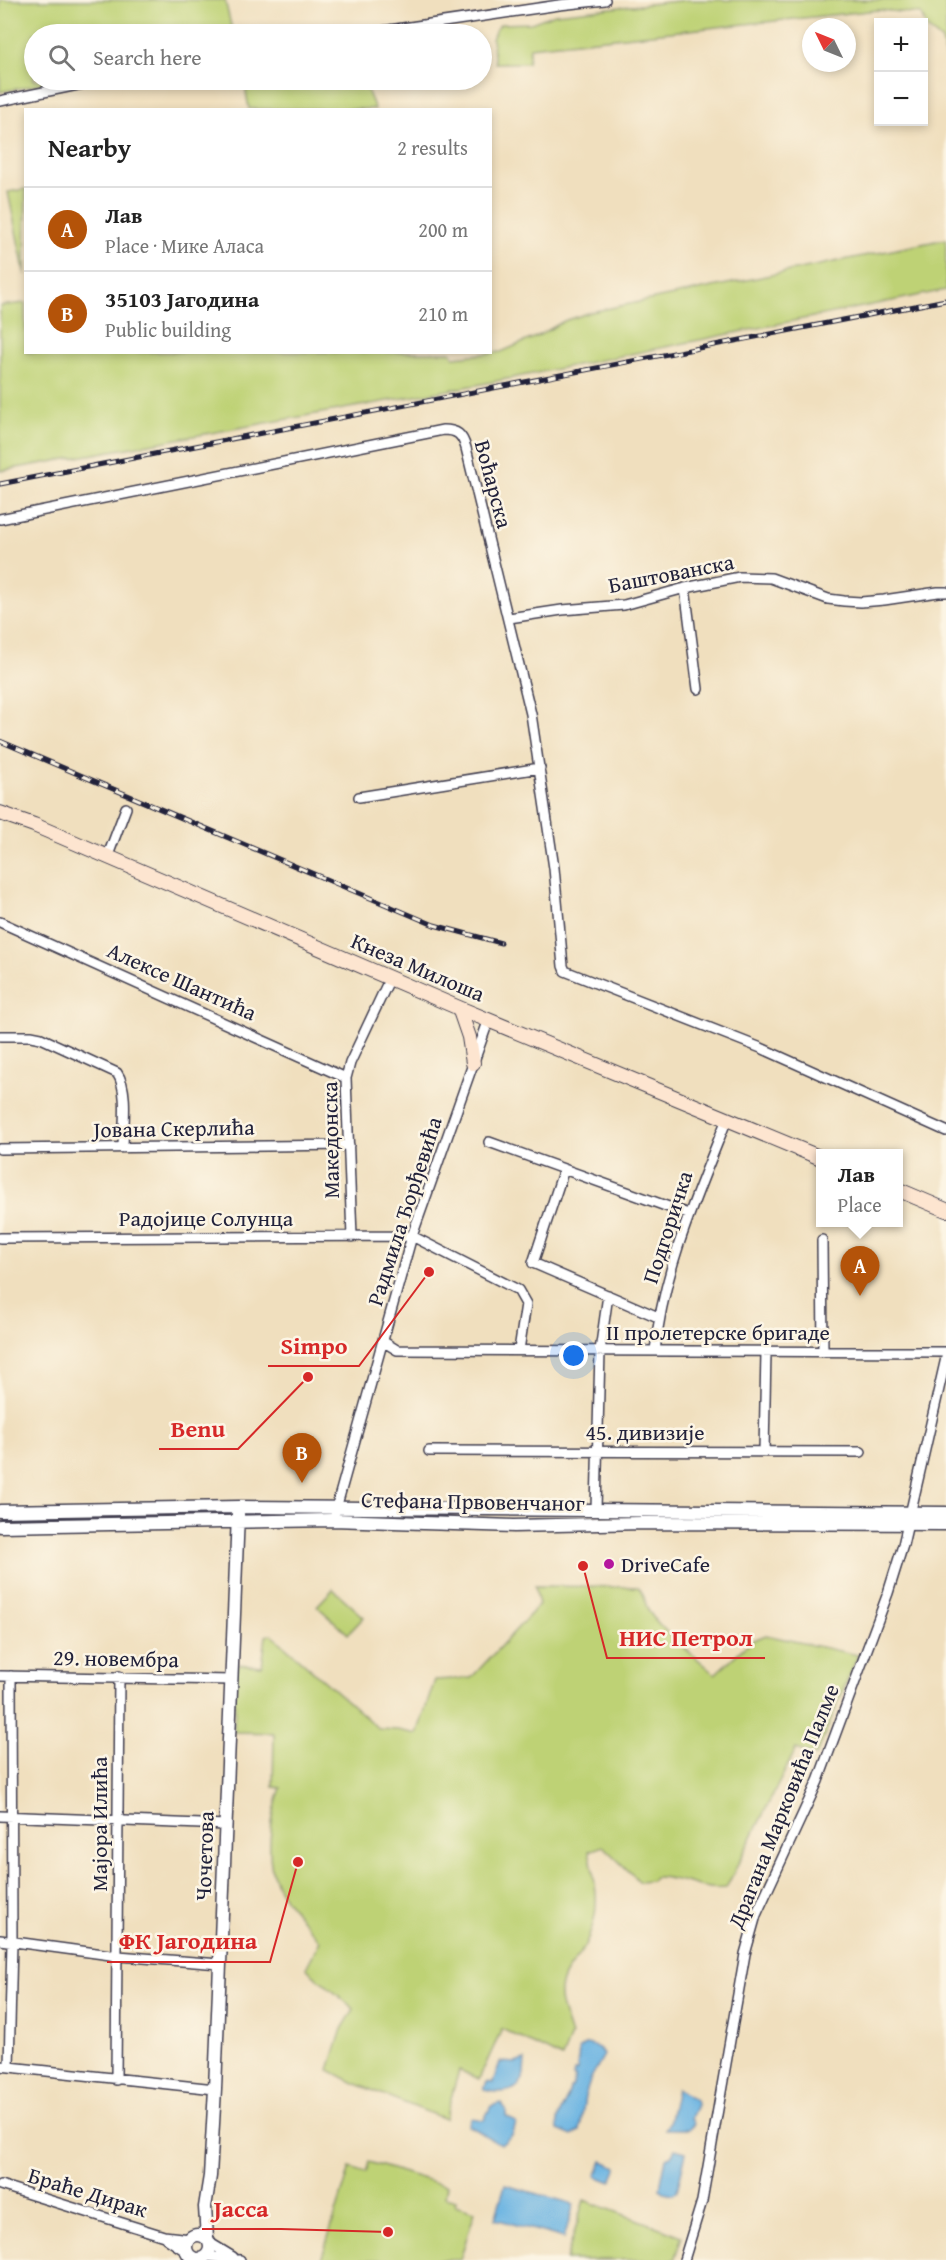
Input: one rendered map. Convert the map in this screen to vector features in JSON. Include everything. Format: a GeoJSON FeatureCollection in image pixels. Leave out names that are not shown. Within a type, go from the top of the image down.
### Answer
{"type":"FeatureCollection","features":[{"type":"Feature","properties":{"kind":"main road","name":"Кнеза Милоша"},"geometry":{"type":"LineString","coordinates":[[0,813],[34,825],[459,1008],[816,1156]]}},
{"type":"Feature","properties":{"kind":"main road"},"geometry":{"type":"LineString","coordinates":[[459,1008],[470,1037],[474,1063]]}},
{"type":"Feature","properties":{"kind":"main road"},"geometry":{"type":"LineString","coordinates":[[903,1192],[946,1210]]}},
{"type":"Feature","properties":{"kind":"street"},"geometry":{"type":"LineString","coordinates":[[430,24],[605,0]]}},
{"type":"Feature","properties":{"kind":"street"},"geometry":{"type":"LineString","coordinates":[[0,101],[53,90]]}},
{"type":"Feature","properties":{"kind":"street","name":"Воћарска"},"geometry":{"type":"LineString","coordinates":[[0,519],[321,453],[443,430],[455,430],[463,437],[531,714],[554,868],[563,966],[566,971],[761,1048],[946,1131]]}},
{"type":"Feature","properties":{"kind":"street","name":"Баштованска"},"geometry":{"type":"LineString","coordinates":[[509,618],[624,604],[740,577],[771,578],[828,599],[843,601],[861,602],[946,592]]}},
{"type":"Feature","properties":{"kind":"street"},"geometry":{"type":"LineString","coordinates":[[685,588],[698,689]]}},
{"type":"Feature","properties":{"kind":"street"},"geometry":{"type":"LineString","coordinates":[[358,797],[540,768]]}},
{"type":"Feature","properties":{"kind":"street"},"geometry":{"type":"LineString","coordinates":[[107,858],[126,808]]}},
{"type":"Feature","properties":{"kind":"street","name":"Алексе Шантића"},"geometry":{"type":"LineString","coordinates":[[0,922],[346,1078]]}},
{"type":"Feature","properties":{"kind":"street","name":"Македонска"},"geometry":{"type":"LineString","coordinates":[[352,1237],[346,1078],[350,1063],[390,978]]}},
{"type":"Feature","properties":{"kind":"street","name":"Радмила Ђорђевића"},"geometry":{"type":"LineString","coordinates":[[335,1514],[412,1236],[489,1019]]}},
{"type":"Feature","properties":{"kind":"street"},"geometry":{"type":"LineString","coordinates":[[0,1036],[40,1038],[117,1072],[123,1084],[123,1148]]}},
{"type":"Feature","properties":{"kind":"street","name":"Подгоричка"},"geometry":{"type":"LineString","coordinates":[[655,1351],[658,1317],[688,1214],[727,1119]]}},
{"type":"Feature","properties":{"kind":"street"},"geometry":{"type":"LineString","coordinates":[[489,1142],[688,1214]]}},
{"type":"Feature","properties":{"kind":"street","name":"Јована Скерлића"},"geometry":{"type":"LineString","coordinates":[[0,1149],[349,1145]]}},
{"type":"Feature","properties":{"kind":"street"},"geometry":{"type":"LineString","coordinates":[[564,1169],[533,1263],[658,1317]]}},
{"type":"Feature","properties":{"kind":"street"},"geometry":{"type":"LineString","coordinates":[[412,1236],[518,1290],[526,1304],[519,1350]]}},
{"type":"Feature","properties":{"kind":"street","name":"Радојице Солунца"},"geometry":{"type":"LineString","coordinates":[[0,1238],[412,1236]]}},
{"type":"Feature","properties":{"kind":"street"},"geometry":{"type":"LineString","coordinates":[[822,1240],[823,1352]]}},
{"type":"Feature","properties":{"kind":"street"},"geometry":{"type":"LineString","coordinates":[[596,1509],[600,1351],[608,1295]]}},
{"type":"Feature","properties":{"kind":"street","name":"II пролетерске бригаде"},"geometry":{"type":"LineString","coordinates":[[384,1342],[397,1350],[946,1352]]}},
{"type":"Feature","properties":{"kind":"street"},"geometry":{"type":"LineString","coordinates":[[764,1452],[766,1352]]}},
{"type":"Feature","properties":{"kind":"street","name":"Драгана Марковића Палме"},"geometry":{"type":"LineString","coordinates":[[684,2260],[702,2201],[736,1994],[751,1931],[756,1915],[818,1781],[888,1593],[903,1545],[946,1358]]}},
{"type":"Feature","properties":{"kind":"street","name":"45. дивизије"},"geometry":{"type":"LineString","coordinates":[[429,1451],[861,1452]]}},
{"type":"Feature","properties":{"kind":"street","name":"Стефана Првовенчаног"},"geometry":{"type":"LineString","coordinates":[[0,1511],[239,1507],[514,1526],[908,1518],[946,1513]]}},
{"type":"Feature","properties":{"kind":"street","name":"Чочетова"},"geometry":{"type":"LineString","coordinates":[[207,2251],[205,2207],[210,2176],[215,2089],[239,1507]]}},
{"type":"Feature","properties":{"kind":"street","name":"Стефана Првовенчаног"},"geometry":{"type":"LineString","coordinates":[[0,1526],[238,1522],[335,1514],[596,1509],[908,1518],[946,1524]]}},
{"type":"Feature","properties":{"kind":"street"},"geometry":{"type":"LineString","coordinates":[[642,1510],[642,1523]]}},
{"type":"Feature","properties":{"kind":"street","name":"29. новембра"},"geometry":{"type":"LineString","coordinates":[[0,1676],[119,1676],[232,1680]]}},
{"type":"Feature","properties":{"kind":"street"},"geometry":{"type":"LineString","coordinates":[[11,1676],[12,1942],[4,2066],[215,2089]]}},
{"type":"Feature","properties":{"kind":"street","name":"Мајора Илића"},"geometry":{"type":"LineString","coordinates":[[116,2080],[119,1676]]}},
{"type":"Feature","properties":{"kind":"street"},"geometry":{"type":"LineString","coordinates":[[0,1816],[226,1825]]}},
{"type":"Feature","properties":{"kind":"street"},"geometry":{"type":"LineString","coordinates":[[0,1940],[118,1956],[220,1964]]}},
{"type":"Feature","properties":{"kind":"street","name":"Браће Дирак"},"geometry":{"type":"LineString","coordinates":[[0,2186],[164,2236],[191,2238]]}},
{"type":"Feature","properties":{"kind":"street","name":"Чочетова"},"geometry":{"type":"LineString","coordinates":[[188,2255],[186,2246],[205,2207]]}},
{"type":"Feature","properties":{"kind":"street"},"geometry":{"type":"LineString","coordinates":[[191,2238],[200,2235],[207,2251]]}},
{"type":"Feature","properties":{"kind":"street","name":"Браће Дирак"},"geometry":{"type":"LineString","coordinates":[[164,2236],[188,2255]]}},
{"type":"Feature","properties":{"kind":"street"},"geometry":{"type":"LineString","coordinates":[[188,2255],[196,2259],[207,2251]]}},
{"type":"Feature","properties":{"kind":"street"},"geometry":{"type":"LineString","coordinates":[[207,2251],[237,2259]]}},
{"type":"Feature","properties":{"kind":"green space"},"geometry":{"type":"Polygon","coordinates":[[[0,0],[225,0],[231,24],[24,24],[24,87],[0,92],[0,0]]]}},
{"type":"Feature","properties":{"kind":"green space"},"geometry":{"type":"Polygon","coordinates":[[[687,0],[946,0],[946,61],[942,41],[928,29],[928,18],[923,18],[921,14],[878,10],[530,47],[528,63],[495,63],[492,39],[501,24],[531,23],[555,14],[687,0]]]}},
{"type":"Feature","properties":{"kind":"green space"},"geometry":{"type":"Polygon","coordinates":[[[246,90],[367,90],[375,108],[249,108],[246,90]]]}},
{"type":"Feature","properties":{"kind":"green space"},"geometry":{"type":"Polygon","coordinates":[[[24,189],[24,270],[8,192],[24,189]]]}},
{"type":"Feature","properties":{"kind":"green space"},"geometry":{"type":"Polygon","coordinates":[[[946,239],[946,290],[482,384],[0,471],[0,306],[24,303],[24,354],[452,354],[454,357],[501,352],[538,336],[564,321],[591,312],[946,239]]]}},
{"type":"Feature","properties":{"kind":"green space"},"geometry":{"type":"Polygon","coordinates":[[[535,1586],[638,1587],[643,1593],[649,1612],[656,1621],[715,1674],[751,1641],[766,1635],[858,1655],[816,1756],[796,1749],[726,1888],[706,1887],[663,1877],[654,1877],[651,1881],[640,1882],[603,1846],[589,1851],[596,1908],[586,1943],[565,1974],[560,1987],[561,2006],[571,2036],[562,2058],[502,2029],[479,2079],[459,2070],[445,2119],[354,2083],[329,2070],[342,2029],[354,2009],[306,1968],[320,1941],[286,1900],[273,1874],[270,1837],[281,1788],[273,1787],[274,1733],[234,1732],[236,1664],[262,1666],[266,1636],[271,1634],[379,1729],[417,1734],[435,1680],[471,1678],[539,1605],[535,1586]]]}},
{"type":"Feature","properties":{"kind":"green space"},"geometry":{"type":"Polygon","coordinates":[[[333,1589],[364,1617],[348,1634],[317,1606],[333,1589]]]}},
{"type":"Feature","properties":{"kind":"green space"},"geometry":{"type":"Polygon","coordinates":[[[369,2162],[447,2186],[445,2197],[456,2200],[455,2205],[475,2211],[460,2260],[321,2260],[350,2168],[366,2173],[369,2162]]]}},
{"type":"Feature","properties":{"kind":"green space"},"geometry":{"type":"Polygon","coordinates":[[[584,2200],[682,2236],[674,2260],[566,2260],[584,2200]]]}},
{"type":"Feature","properties":{"kind":"water"},"geometry":{"type":"Polygon","coordinates":[[[587,2044],[595,2046],[604,2055],[591,2078],[585,2096],[580,2131],[572,2136],[558,2130],[558,2119],[570,2088],[572,2088],[574,2071],[577,2071],[579,2050],[587,2044]]]}},
{"type":"Feature","properties":{"kind":"water"},"geometry":{"type":"Polygon","coordinates":[[[525,2060],[523,2079],[515,2088],[499,2092],[484,2090],[487,2082],[493,2083],[500,2062],[516,2063],[525,2060]]]}},
{"type":"Feature","properties":{"kind":"water"},"geometry":{"type":"Polygon","coordinates":[[[677,2089],[696,2100],[697,2105],[691,2118],[694,2124],[689,2129],[665,2129],[669,2124],[677,2089]]]}},
{"type":"Feature","properties":{"kind":"water"},"geometry":{"type":"Polygon","coordinates":[[[500,2103],[506,2110],[506,2116],[516,2123],[513,2134],[502,2144],[468,2126],[471,2118],[484,2120],[491,2106],[500,2103]]]}},
{"type":"Feature","properties":{"kind":"water"},"geometry":{"type":"Polygon","coordinates":[[[675,2149],[686,2152],[677,2191],[673,2194],[664,2192],[660,2188],[666,2158],[671,2156],[675,2149]]]}},
{"type":"Feature","properties":{"kind":"water"},"geometry":{"type":"Polygon","coordinates":[[[602,2161],[617,2167],[611,2182],[596,2176],[602,2161]]]}},
{"type":"Feature","properties":{"kind":"water"},"geometry":{"type":"Polygon","coordinates":[[[505,2185],[574,2204],[564,2238],[495,2219],[505,2185]]]}},
{"type":"Feature","properties":{"kind":"railway"},"geometry":{"type":"LineString","coordinates":[[0,484],[946,300]]}},
{"type":"Feature","properties":{"kind":"railway"},"geometry":{"type":"LineString","coordinates":[[0,741],[434,925],[501,943]]}},
{"type":"Feature","properties":{"kind":"place","name":"Simpo"},"geometry":{"type":"Point","coordinates":[429,1272]}},
{"type":"Feature","properties":{"kind":"place","name":"Лав"},"geometry":{"type":"Point","coordinates":[860,1296]}},
{"type":"Feature","properties":{"kind":"place","name":"Benu"},"geometry":{"type":"Point","coordinates":[308,1377]}},
{"type":"Feature","properties":{"kind":"place","name":"35103 Јагодина"},"geometry":{"type":"Point","coordinates":[302,1483]}},
{"type":"Feature","properties":{"kind":"place","name":"DriveCafe"},"geometry":{"type":"Point","coordinates":[609,1564]}},
{"type":"Feature","properties":{"kind":"place","name":"НИС Петрол"},"geometry":{"type":"Point","coordinates":[583,1566]}},
{"type":"Feature","properties":{"kind":"place","name":"ФК Јагодина"},"geometry":{"type":"Point","coordinates":[298,1862]}},
{"type":"Feature","properties":{"kind":"place","name":"Јасса"},"geometry":{"type":"Point","coordinates":[388,2232]}}]}
